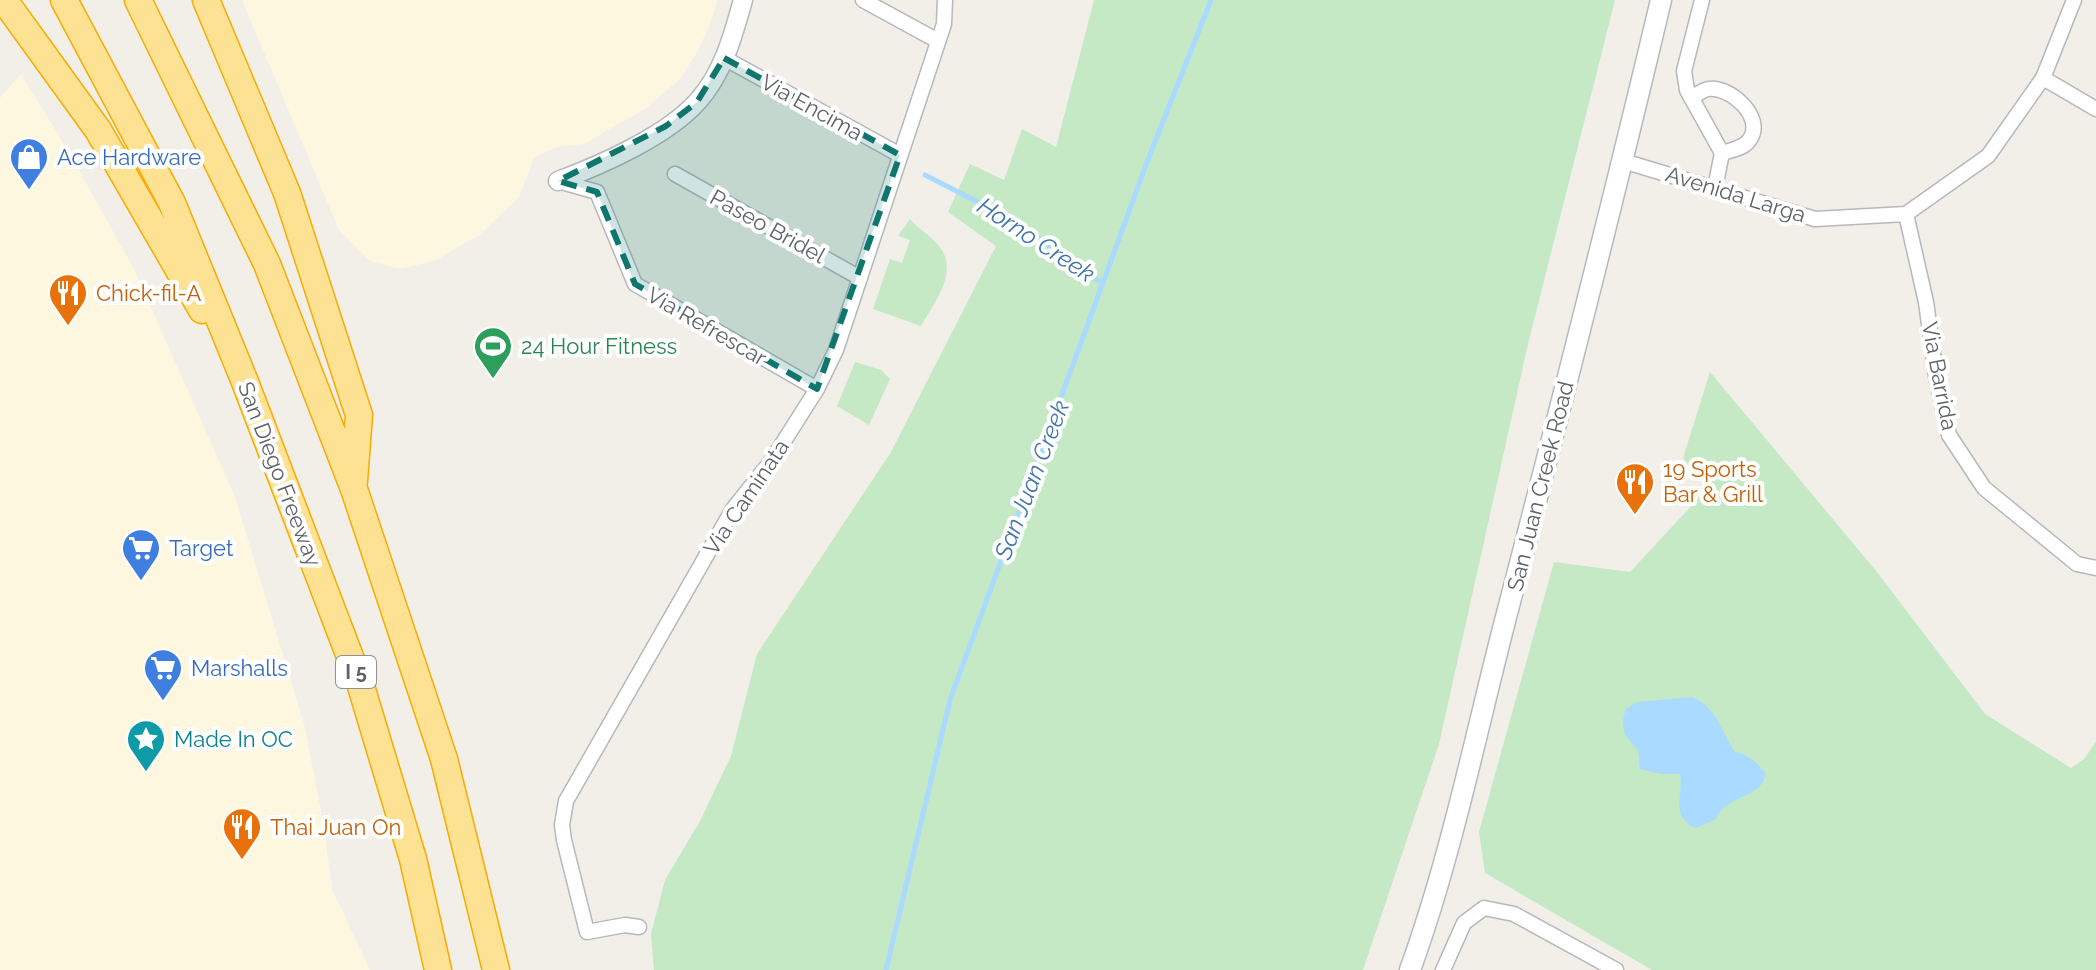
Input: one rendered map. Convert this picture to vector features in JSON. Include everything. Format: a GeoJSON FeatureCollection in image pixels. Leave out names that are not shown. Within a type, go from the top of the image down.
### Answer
{"type":"FeatureCollection","features":[{"type":"Feature","properties":{"kind":"highway"},"geometry":{"type":"LineString","coordinates":[[4,0],[98,130],[245,382]]}},
{"type":"Feature","properties":{"kind":"highway","name":"San Diego Freeway"},"geometry":{"type":"LineString","coordinates":[[64,0],[172,203],[245,382],[360,683],[413,859],[438,970]]}},
{"type":"Feature","properties":{"kind":"highway","name":"I 5"},"geometry":{"type":"LineString","coordinates":[[138,0],[267,264],[354,489],[444,759],[496,970]]}},
{"type":"Feature","properties":{"kind":"highway"},"geometry":{"type":"LineString","coordinates":[[206,0],[287,193],[359,415],[354,489]]}},
{"type":"Feature","properties":{"kind":"main road","name":"San Juan Creek Road"},"geometry":{"type":"LineString","coordinates":[[1410,970],[1425,927],[1459,799],[1623,161],[1661,0]]}},
{"type":"Feature","properties":{"kind":"street"},"geometry":{"type":"LineString","coordinates":[[558,181],[622,153],[666,126],[697,102],[724,58],[743,0]]}},
{"type":"Feature","properties":{"kind":"street"},"geometry":{"type":"LineString","coordinates":[[863,0],[938,41]]}},
{"type":"Feature","properties":{"kind":"street","name":"Via Caminata"},"geometry":{"type":"LineString","coordinates":[[639,927],[625,925],[587,932],[564,840],[566,801],[733,509],[772,460],[817,389],[836,350],[945,19],[945,0]]}},
{"type":"Feature","properties":{"kind":"street"},"geometry":{"type":"LineString","coordinates":[[1702,0],[1684,71],[1691,98],[1718,141],[1722,153],[1715,188]]}},
{"type":"Feature","properties":{"kind":"street"},"geometry":{"type":"LineString","coordinates":[[1906,214],[1988,156],[2043,78],[2074,0]]}},
{"type":"Feature","properties":{"kind":"street","name":"Via Encima"},"geometry":{"type":"LineString","coordinates":[[724,58],[900,155]]}},
{"type":"Feature","properties":{"kind":"street"},"geometry":{"type":"LineString","coordinates":[[2043,78],[2096,109]]}},
{"type":"Feature","properties":{"kind":"street"},"geometry":{"type":"LineString","coordinates":[[1691,98],[1707,89],[1717,90],[1739,100],[1748,111],[1753,122],[1750,140],[1722,153]]}},
{"type":"Feature","properties":{"kind":"street","name":"Avenida Larga"},"geometry":{"type":"LineString","coordinates":[[1623,161],[1815,219],[1906,214]]}},
{"type":"Feature","properties":{"kind":"street","name":"Paseo Bridel"},"geometry":{"type":"LineString","coordinates":[[675,174],[860,278]]}},
{"type":"Feature","properties":{"kind":"street","name":"Via Refrescar"},"geometry":{"type":"LineString","coordinates":[[558,181],[597,192],[635,284],[817,389]]}},
{"type":"Feature","properties":{"kind":"street","name":"Via Barrida"},"geometry":{"type":"LineString","coordinates":[[1906,214],[1926,302],[1936,376],[1949,435],[1984,488],[2077,564],[2096,568]]}},
{"type":"Feature","properties":{"kind":"street"},"geometry":{"type":"LineString","coordinates":[[1443,970],[1464,923],[1484,908],[1514,914],[1616,970]]}},
{"type":"Feature","properties":{"kind":"highlighted area"},"geometry":{"type":"Polygon","coordinates":[[[724,58],[900,155],[817,389],[635,284],[597,192],[558,181],[666,126],[697,102],[724,58]]]}},
{"type":"Feature","properties":{"kind":"shaded area"},"geometry":{"type":"Polygon","coordinates":[[[242,0],[718,0],[695,56],[679,80],[646,108],[584,144],[556,147],[534,158],[519,197],[479,235],[436,260],[401,269],[370,261],[339,230],[242,0]]]}},
{"type":"Feature","properties":{"kind":"shaded area"},"geometry":{"type":"Polygon","coordinates":[[[21,74],[134,269],[235,497],[304,724],[323,821],[332,889],[370,970],[0,970],[0,98],[21,74]]]}},
{"type":"Feature","properties":{"kind":"green space"},"geometry":{"type":"Polygon","coordinates":[[[1094,0],[1615,0],[1528,344],[1439,744],[1363,970],[654,970],[651,934],[665,880],[700,821],[731,756],[757,654],[891,452],[996,246],[948,212],[970,164],[1004,180],[1022,129],[1056,147],[1094,0]]]}},
{"type":"Feature","properties":{"kind":"green space"},"geometry":{"type":"Polygon","coordinates":[[[910,219],[939,245],[947,269],[942,290],[921,326],[873,309],[890,259],[902,263],[910,240],[898,236],[910,219]]]}},
{"type":"Feature","properties":{"kind":"green space"},"geometry":{"type":"Polygon","coordinates":[[[855,362],[881,370],[890,379],[869,425],[837,406],[855,362]]]}},
{"type":"Feature","properties":{"kind":"green space"},"geometry":{"type":"Polygon","coordinates":[[[1710,372],[1877,572],[1985,714],[2071,768],[2084,759],[2096,742],[2096,970],[1652,970],[1485,873],[1479,832],[1554,562],[1630,572],[1708,488],[1683,458],[1710,372]]]}},
{"type":"Feature","properties":{"kind":"water"},"geometry":{"type":"Polygon","coordinates":[[[1692,697],[1713,713],[1735,752],[1753,760],[1766,774],[1757,789],[1720,811],[1716,819],[1696,828],[1680,812],[1680,774],[1640,769],[1638,750],[1623,728],[1626,709],[1637,702],[1692,697]]]}},
{"type":"Feature","properties":{"kind":"waterway","name":"San Juan Creek"},"geometry":{"type":"LineString","coordinates":[[886,970],[950,700],[1149,157],[1211,0]]}},
{"type":"Feature","properties":{"kind":"waterway","name":"Horno Creek"},"geometry":{"type":"LineString","coordinates":[[925,175],[1009,218],[1103,284]]}},
{"type":"Feature","properties":{"kind":"place","name":"Ace Hardware"},"geometry":{"type":"Point","coordinates":[29,191]}},
{"type":"Feature","properties":{"kind":"place","name":"Chick-fil-A"},"geometry":{"type":"Point","coordinates":[68,327]}},
{"type":"Feature","properties":{"kind":"place","name":"24 Hour Fitness"},"geometry":{"type":"Point","coordinates":[493,380]}},
{"type":"Feature","properties":{"kind":"place","name":"19 Sports Bar & Grill"},"geometry":{"type":"Point","coordinates":[1635,516]}},
{"type":"Feature","properties":{"kind":"place","name":"Target"},"geometry":{"type":"Point","coordinates":[141,582]}},
{"type":"Feature","properties":{"kind":"place","name":"Marshalls"},"geometry":{"type":"Point","coordinates":[163,702]}},
{"type":"Feature","properties":{"kind":"place","name":"Made In OC"},"geometry":{"type":"Point","coordinates":[146,773]}},
{"type":"Feature","properties":{"kind":"place","name":"Thai Juan On"},"geometry":{"type":"Point","coordinates":[242,861]}}]}
